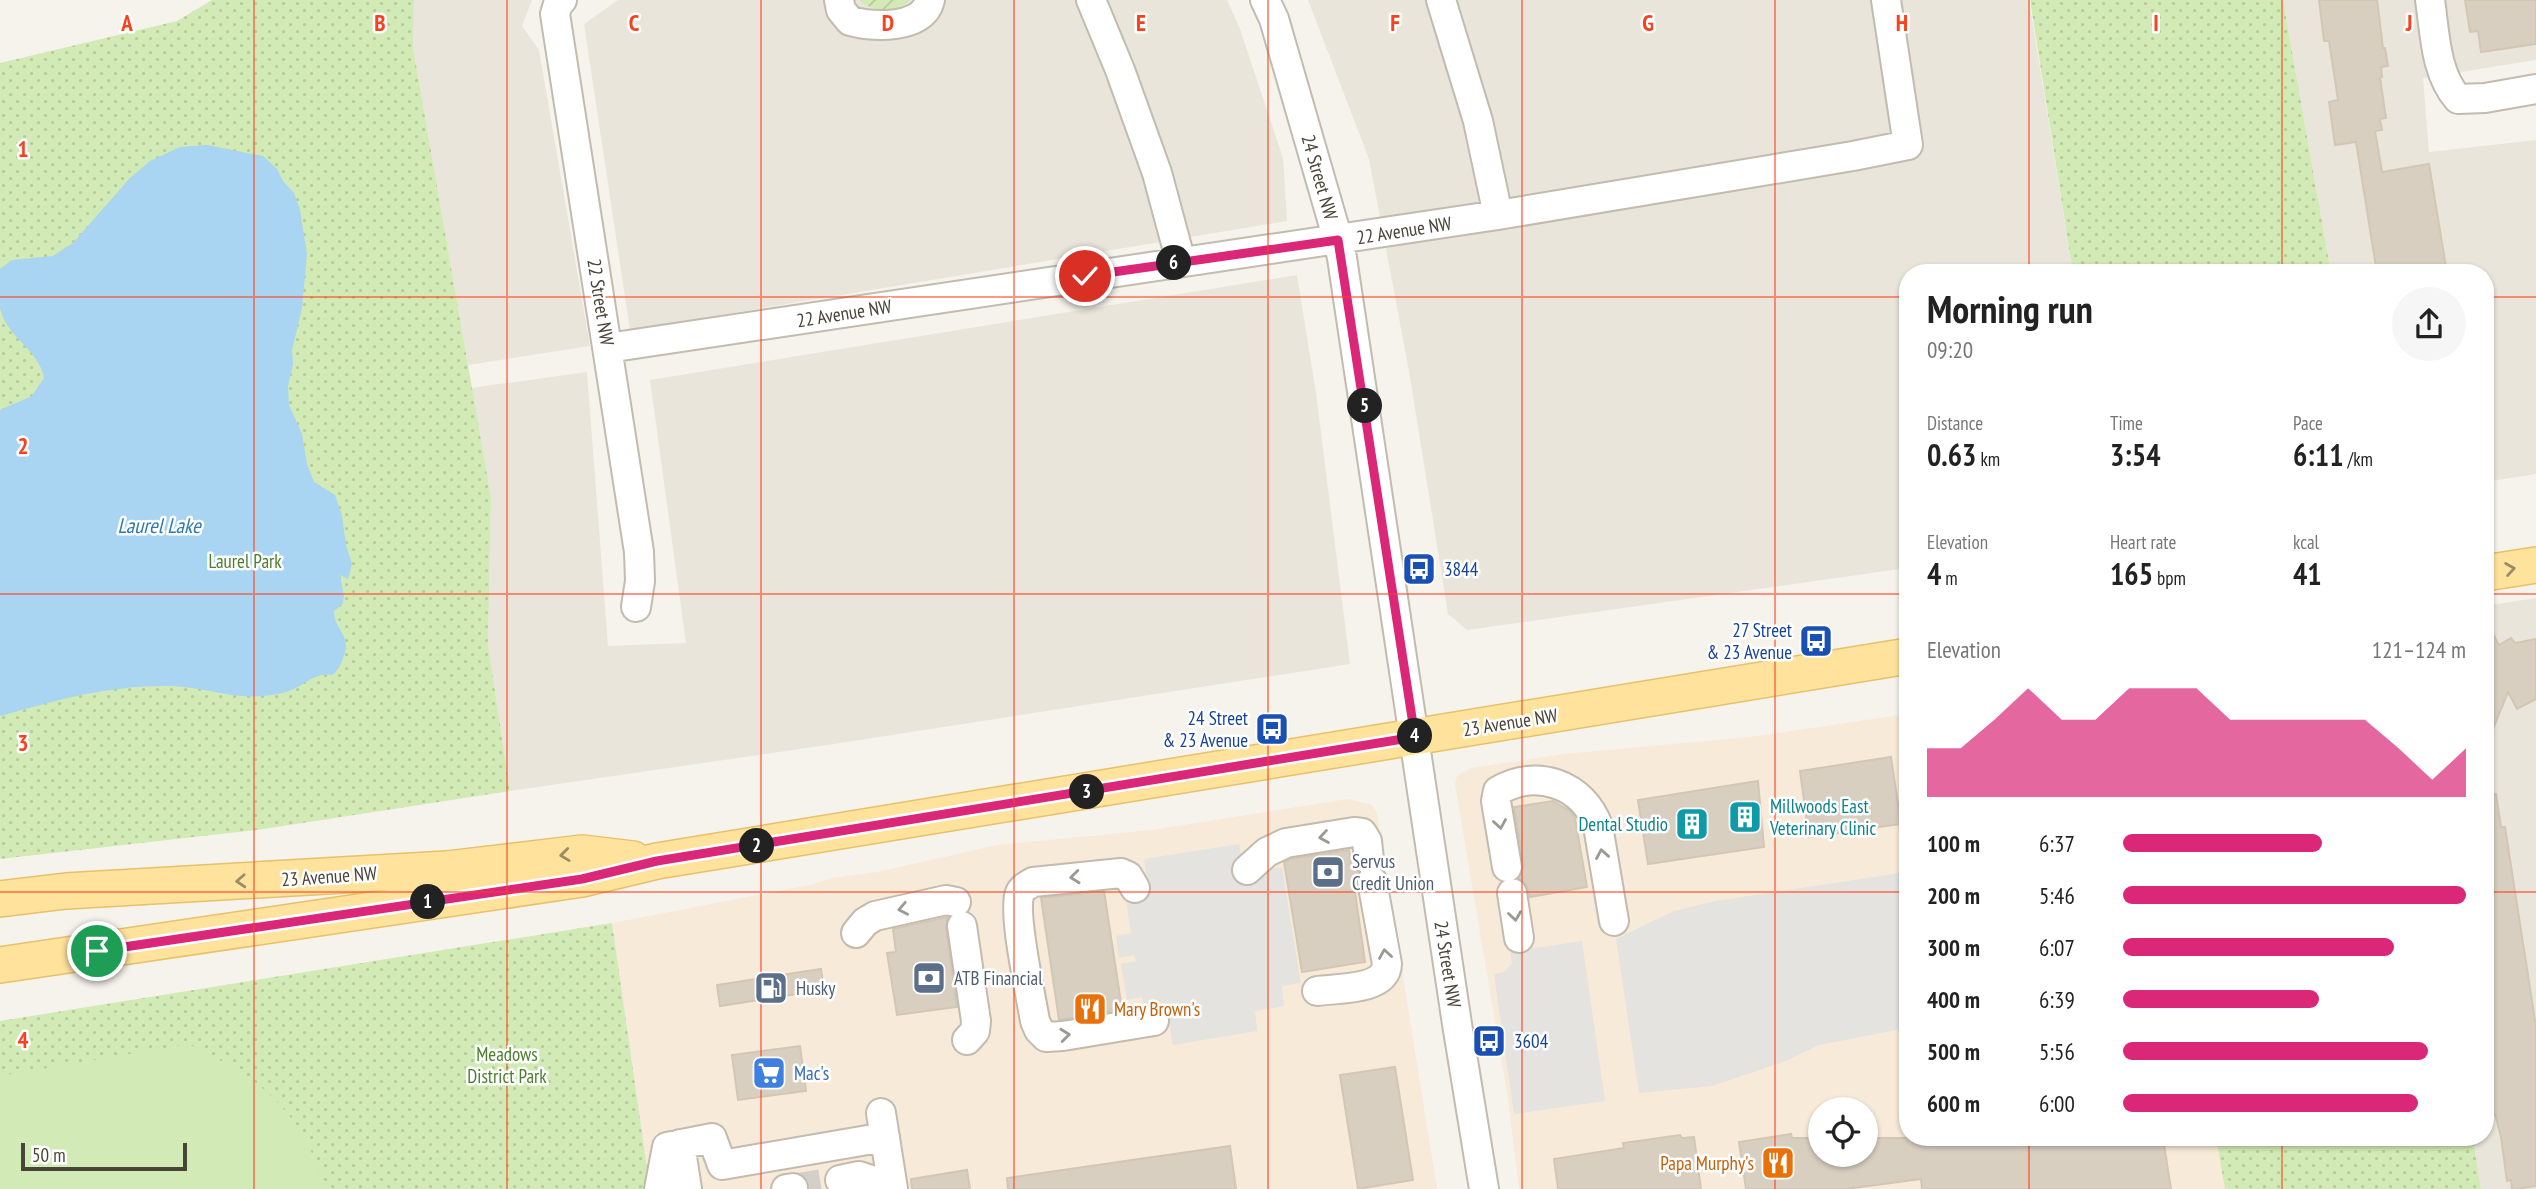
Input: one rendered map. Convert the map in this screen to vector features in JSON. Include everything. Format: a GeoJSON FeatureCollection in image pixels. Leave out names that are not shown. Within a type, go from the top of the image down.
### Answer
{"type":"FeatureCollection","features":[{"type":"Feature","properties":{"kind":"main road"},"geometry":{"type":"LineString","coordinates":[[2494,548],[2536,542]]}},
{"type":"Feature","properties":{"kind":"main road"},"geometry":{"type":"LineString","coordinates":[[2494,572],[2536,565]]}},
{"type":"Feature","properties":{"kind":"main road","name":"23 Avenue NW"},"geometry":{"type":"LineString","coordinates":[[0,965],[582,879],[657,861],[1899,657]]}},
{"type":"Feature","properties":{"kind":"main road","name":"23 Avenue NW"},"geometry":{"type":"LineString","coordinates":[[7,899],[433,870],[582,853],[657,861]]}},
{"type":"Feature","properties":{"kind":"street","name":"22 Street NW"},"geometry":{"type":"LineString","coordinates":[[562,0],[555,14],[639,552],[640,581],[636,607]]}},
{"type":"Feature","properties":{"kind":"street"},"geometry":{"type":"LineString","coordinates":[[839,0],[841,10],[850,21],[860,24],[915,19],[926,10],[930,0]]}},
{"type":"Feature","properties":{"kind":"street"},"geometry":{"type":"LineString","coordinates":[[1091,0],[1120,70],[1157,173],[1181,262]]}},
{"type":"Feature","properties":{"kind":"street","name":"24 Street NW"},"geometry":{"type":"LineString","coordinates":[[1265,0],[1274,19],[1338,240],[1484,1189]]}},
{"type":"Feature","properties":{"kind":"street"},"geometry":{"type":"LineString","coordinates":[[1441,0],[1478,121],[1498,215]]}},
{"type":"Feature","properties":{"kind":"street","name":"22 Avenue NW"},"geometry":{"type":"LineString","coordinates":[[608,348],[1338,240],[1908,145],[1886,0]]}},
{"type":"Feature","properties":{"kind":"street"},"geometry":{"type":"LineString","coordinates":[[2430,0],[2441,68],[2447,87],[2458,99],[2485,98],[2536,89]]}},
{"type":"Feature","properties":{"kind":"street"},"geometry":{"type":"LineString","coordinates":[[1518,938],[1496,801],[1498,791],[1517,783],[1544,780],[1560,785],[1585,801],[1598,826],[1614,921]]}},
{"type":"Feature","properties":{"kind":"street"},"geometry":{"type":"LineString","coordinates":[[1247,870],[1267,852],[1286,843],[1362,832],[1367,841],[1387,973],[1374,982],[1317,991]]}},
{"type":"Feature","properties":{"kind":"street"},"geometry":{"type":"LineString","coordinates":[[1135,888],[1128,876],[1121,873],[1032,882],[1019,894],[1018,915],[1035,1021],[1046,1037],[1154,1021]]}},
{"type":"Feature","properties":{"kind":"street"},"geometry":{"type":"LineString","coordinates":[[856,933],[865,922],[875,916],[946,900],[959,914],[976,1021],[975,1031],[967,1040]]}},
{"type":"Feature","properties":{"kind":"street"},"geometry":{"type":"LineString","coordinates":[[659,1189],[667,1147],[680,1143],[712,1138],[722,1165],[883,1125],[884,1186],[859,1176],[840,1180]]}},
{"type":"Feature","properties":{"kind":"street"},"geometry":{"type":"LineString","coordinates":[[680,1143],[687,1189]]}},
{"type":"Feature","properties":{"kind":"shaded area"},"geometry":{"type":"Polygon","coordinates":[[[414,0],[532,0],[522,26],[539,50],[590,346],[468,365],[413,47],[414,0]]]}},
{"type":"Feature","properties":{"kind":"shaded area"},"geometry":{"type":"Polygon","coordinates":[[[618,0],[1227,0],[1240,29],[1283,158],[1287,221],[630,330],[584,24],[618,0]]]}},
{"type":"Feature","properties":{"kind":"shaded area"},"geometry":{"type":"Polygon","coordinates":[[[1308,0],[2029,0],[2072,264],[1899,264],[1899,569],[1467,630],[1448,614],[1409,371],[1369,159],[1308,0]]]}},
{"type":"Feature","properties":{"kind":"shaded area"},"geometry":{"type":"Polygon","coordinates":[[[2283,0],[2536,0],[2536,60],[2423,78],[2429,152],[2536,140],[2536,474],[2494,481],[2494,264],[2329,264],[2283,0]]]}},
{"type":"Feature","properties":{"kind":"shaded area"},"geometry":{"type":"Polygon","coordinates":[[[1297,275],[1316,393],[1350,664],[510,791],[488,644],[491,498],[471,388],[587,372],[608,646],[686,643],[650,380],[1297,275]]]}},
{"type":"Feature","properties":{"kind":"shaded area"},"geometry":{"type":"Polygon","coordinates":[[[2536,598],[2536,1189],[2481,1189],[2474,1146],[2494,1146],[2494,605],[2536,598]]]}},
{"type":"Feature","properties":{"kind":"shaded area"},"geometry":{"type":"Polygon","coordinates":[[[1899,715],[1899,1146],[2217,1146],[2225,1189],[1519,1189],[1508,1099],[1455,784],[1457,776],[1471,768],[1564,754],[1750,737],[1899,715]]]}},
{"type":"Feature","properties":{"kind":"shaded area"},"geometry":{"type":"Polygon","coordinates":[[[1348,799],[1372,805],[1377,813],[1437,1189],[650,1189],[612,923],[810,885],[832,878],[878,872],[997,845],[1152,830],[1348,799]]]}},
{"type":"Feature","properties":{"kind":"shaded area"},"geometry":{"type":"Polygon","coordinates":[[[1239,844],[1243,864],[1264,870],[1282,867],[1301,983],[1282,986],[1284,1006],[1255,1011],[1257,1031],[1173,1045],[1166,1006],[1145,1010],[1142,997],[1127,1000],[1121,964],[1136,961],[1134,955],[1119,958],[1116,936],[1131,933],[1123,882],[1147,879],[1144,859],[1239,844]]]}},
{"type":"Feature","properties":{"kind":"shaded area"},"geometry":{"type":"Polygon","coordinates":[[[1899,873],[1899,1030],[1819,1045],[1786,1061],[1712,1086],[1639,1093],[1616,939],[1674,911],[1715,901],[1899,873]]]}},
{"type":"Feature","properties":{"kind":"shaded area"},"geometry":{"type":"Polygon","coordinates":[[[1582,941],[1605,1101],[1514,1114],[1494,974],[1504,972],[1512,963],[1510,952],[1582,941]]]}},
{"type":"Feature","properties":{"kind":"green space","name":"Laurel Park"},"geometry":{"type":"Polygon","coordinates":[[[212,0],[414,0],[413,47],[491,498],[488,644],[510,791],[257,830],[0,859],[0,63],[177,21],[212,0]]]}},
{"type":"Feature","properties":{"kind":"green space"},"geometry":{"type":"Polygon","coordinates":[[[859,0],[909,0],[898,8],[884,10],[870,7],[859,0]]]}},
{"type":"Feature","properties":{"kind":"green space"},"geometry":{"type":"Polygon","coordinates":[[[2030,0],[2283,0],[2329,264],[2072,264],[2030,0]]]}},
{"type":"Feature","properties":{"kind":"green space","name":"Meadows District Park"},"geometry":{"type":"Polygon","coordinates":[[[612,923],[650,1189],[0,1189],[0,1021],[612,923]]]}},
{"type":"Feature","properties":{"kind":"green space"},"geometry":{"type":"Polygon","coordinates":[[[188,1044],[225,1063],[271,1095],[307,1143],[324,1189],[3,1189],[0,1168],[0,1076],[188,1044]]]}},
{"type":"Feature","properties":{"kind":"green space"},"geometry":{"type":"Polygon","coordinates":[[[2217,1146],[2474,1146],[2481,1189],[2225,1189],[2217,1146]]]}},
{"type":"Feature","properties":{"kind":"water","name":"Laurel Lake"},"geometry":{"type":"Polygon","coordinates":[[[207,145],[263,156],[277,169],[294,193],[300,210],[307,254],[302,308],[292,350],[289,405],[302,434],[307,464],[314,482],[335,495],[352,564],[348,579],[340,575],[344,597],[342,605],[334,611],[334,617],[346,642],[342,661],[332,675],[320,676],[294,689],[276,694],[240,696],[195,688],[149,686],[64,699],[0,716],[0,410],[32,396],[44,378],[36,359],[3,318],[0,308],[0,269],[12,260],[53,256],[73,243],[130,178],[150,161],[180,147],[207,145]]]}},
{"type":"Feature","properties":{"kind":"building"},"geometry":{"type":"Polygon","coordinates":[[[2319,0],[2377,0],[2388,66],[2381,67],[2380,78],[2386,118],[2380,119],[2382,130],[2375,131],[2382,172],[2429,164],[2446,264],[2376,264],[2356,142],[2335,145],[2329,102],[2338,100],[2329,41],[2324,41],[2319,0]]]}},
{"type":"Feature","properties":{"kind":"building"},"geometry":{"type":"Polygon","coordinates":[[[2465,0],[2536,0],[2536,44],[2481,52],[2478,31],[2470,32],[2465,0]]]}},
{"type":"Feature","properties":{"kind":"building"},"geometry":{"type":"Polygon","coordinates":[[[2494,636],[2499,645],[2511,638],[2515,643],[2536,639],[2536,699],[2517,709],[2508,692],[2494,726],[2494,636]]]}},
{"type":"Feature","properties":{"kind":"building"},"geometry":{"type":"Polygon","coordinates":[[[1891,757],[1899,824],[1809,837],[1800,771],[1891,757]]]}},
{"type":"Feature","properties":{"kind":"building"},"geometry":{"type":"Polygon","coordinates":[[[1758,781],[1764,847],[1648,864],[1638,800],[1758,781]]]}},
{"type":"Feature","properties":{"kind":"building"},"geometry":{"type":"Polygon","coordinates":[[[2494,794],[2501,827],[2505,827],[2536,1027],[2536,1186],[2516,1189],[2512,1189],[2511,1180],[2507,1181],[2501,1137],[2494,1114],[2494,794]]]}},
{"type":"Feature","properties":{"kind":"building"},"geometry":{"type":"Polygon","coordinates":[[[1553,801],[1570,811],[1575,818],[1587,887],[1530,897],[1525,883],[1519,878],[1524,866],[1514,807],[1553,801]]]}},
{"type":"Feature","properties":{"kind":"building"},"geometry":{"type":"Polygon","coordinates":[[[1349,850],[1351,863],[1358,872],[1354,885],[1365,962],[1302,972],[1284,862],[1349,850]]]}},
{"type":"Feature","properties":{"kind":"building"},"geometry":{"type":"Polygon","coordinates":[[[1104,891],[1122,1009],[1059,1020],[1041,898],[1104,891]]]}},
{"type":"Feature","properties":{"kind":"building","name":"ATB Financial"},"geometry":{"type":"Polygon","coordinates":[[[948,917],[946,928],[957,1007],[897,1015],[887,953],[896,952],[893,929],[948,917]]]}},
{"type":"Feature","properties":{"kind":"building","name":"Husky"},"geometry":{"type":"Polygon","coordinates":[[[821,969],[824,990],[720,1006],[717,985],[821,969]]]}},
{"type":"Feature","properties":{"kind":"building","name":"Mac's"},"geometry":{"type":"Polygon","coordinates":[[[800,1046],[806,1091],[738,1100],[732,1055],[800,1046]]]}},
{"type":"Feature","properties":{"kind":"building"},"geometry":{"type":"Polygon","coordinates":[[[1395,1067],[1413,1180],[1358,1189],[1340,1075],[1395,1067]]]}},
{"type":"Feature","properties":{"kind":"building"},"geometry":{"type":"Polygon","coordinates":[[[1791,1134],[1792,1138],[1808,1138],[1808,1167],[1878,1167],[1878,1138],[1899,1138],[1899,1146],[2164,1146],[2171,1189],[1922,1189],[1921,1179],[1846,1189],[1746,1189],[1739,1142],[1791,1134]]]}},
{"type":"Feature","properties":{"kind":"building"},"geometry":{"type":"Polygon","coordinates":[[[1680,1135],[1682,1138],[1694,1137],[1701,1189],[1558,1189],[1554,1159],[1624,1148],[1623,1143],[1680,1135]]]}},
{"type":"Feature","properties":{"kind":"building"},"geometry":{"type":"Polygon","coordinates":[[[1230,1146],[1236,1189],[1008,1189],[1007,1178],[1230,1146]]]}},
{"type":"Feature","properties":{"kind":"building"},"geometry":{"type":"Polygon","coordinates":[[[967,1170],[970,1189],[912,1189],[911,1179],[967,1170]]]}},
{"type":"Feature","properties":{"kind":"tunnel"},"geometry":{"type":"LineString","coordinates":[[793,1188],[840,1180]]}},
{"type":"Feature","properties":{"kind":"place","name":"3844"},"geometry":{"type":"Point","coordinates":[1419,569]}},
{"type":"Feature","properties":{"kind":"place","name":"27 Street & 23 Avenue"},"geometry":{"type":"Point","coordinates":[1816,641]}},
{"type":"Feature","properties":{"kind":"place","name":"24 Street & 23 Avenue"},"geometry":{"type":"Point","coordinates":[1272,729]}},
{"type":"Feature","properties":{"kind":"place","name":"Millwoods East Veterinary Clinic"},"geometry":{"type":"Point","coordinates":[1745,817]}},
{"type":"Feature","properties":{"kind":"place","name":"Dental Studio"},"geometry":{"type":"Point","coordinates":[1692,824]}},
{"type":"Feature","properties":{"kind":"place","name":"Servus Credit Union"},"geometry":{"type":"Point","coordinates":[1328,872]}},
{"type":"Feature","properties":{"kind":"place","name":"ATB Financial"},"geometry":{"type":"Point","coordinates":[929,978]}},
{"type":"Feature","properties":{"kind":"place","name":"Husky"},"geometry":{"type":"Point","coordinates":[771,988]}},
{"type":"Feature","properties":{"kind":"place","name":"Mary Brown's"},"geometry":{"type":"Point","coordinates":[1090,1009]}},
{"type":"Feature","properties":{"kind":"place","name":"3604"},"geometry":{"type":"Point","coordinates":[1489,1041]}},
{"type":"Feature","properties":{"kind":"place","name":"Mac's"},"geometry":{"type":"Point","coordinates":[769,1073]}},
{"type":"Feature","properties":{"kind":"place","name":"Papa Murphy's"},"geometry":{"type":"Point","coordinates":[1778,1163]}},
{"type":"Feature","properties":{"kind":"route"},"geometry":{"type":"LineString","coordinates":[[97,951],[582,879],[657,861],[1415,737],[1338,240],[1085,276]]}}]}
